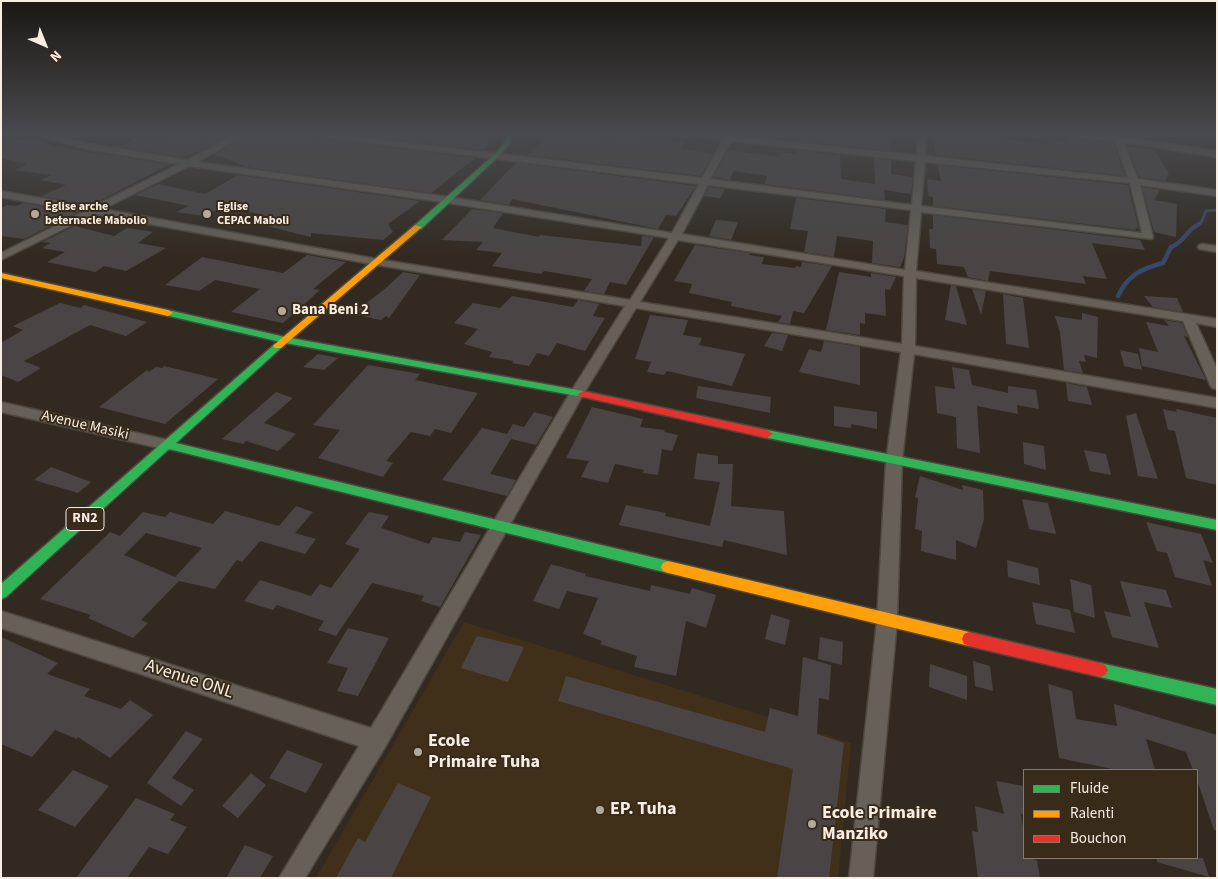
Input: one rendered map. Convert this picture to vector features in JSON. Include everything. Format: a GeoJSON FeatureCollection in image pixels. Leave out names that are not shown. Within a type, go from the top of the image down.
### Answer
{"type":"FeatureCollection","features":[{"type":"Feature","properties":{"kind":"main road","name":"RN2"},"geometry":{"type":"LineString","coordinates":[[1,593],[285,340],[476,175]]}},
{"type":"Feature","properties":{"kind":"main road"},"geometry":{"type":"LineString","coordinates":[[1,275],[285,340],[577,393],[894,461],[1217,525]]}},
{"type":"Feature","properties":{"kind":"main road"},"geometry":{"type":"LineString","coordinates":[[168,445],[501,528],[888,621],[1217,697]]}},
{"type":"Feature","properties":{"kind":"street"},"geometry":{"type":"LineString","coordinates":[[1,257],[165,175]]}},
{"type":"Feature","properties":{"kind":"street"},"geometry":{"type":"LineString","coordinates":[[273,175],[449,200],[1217,323]]}},
{"type":"Feature","properties":{"kind":"street"},"geometry":{"type":"LineString","coordinates":[[650,175],[1148,238],[1132,175]]}},
{"type":"Feature","properties":{"kind":"street"},"geometry":{"type":"LineString","coordinates":[[291,878],[376,741],[501,528],[577,393],[675,237],[708,175]]}},
{"type":"Feature","properties":{"kind":"street"},"geometry":{"type":"LineString","coordinates":[[861,878],[888,621],[894,461],[908,349],[910,273],[921,175]]}},
{"type":"Feature","properties":{"kind":"street"},"geometry":{"type":"LineString","coordinates":[[1081,175],[1217,193]]}},
{"type":"Feature","properties":{"kind":"street"},"geometry":{"type":"LineString","coordinates":[[1,194],[377,262],[908,349],[1217,403]]}},
{"type":"Feature","properties":{"kind":"street"},"geometry":{"type":"LineString","coordinates":[[1203,247],[1217,249]]}},
{"type":"Feature","properties":{"kind":"street"},"geometry":{"type":"LineString","coordinates":[[1188,319],[1217,385]]}},
{"type":"Feature","properties":{"kind":"street","name":"Avenue Masiki"},"geometry":{"type":"LineString","coordinates":[[1,407],[168,445]]}},
{"type":"Feature","properties":{"kind":"street","name":"Avenue ONL"},"geometry":{"type":"LineString","coordinates":[[1,620],[376,741]]}},
{"type":"Feature","properties":{"kind":"shaded area","name":"EP. Tuha"},"geometry":{"type":"Polygon","coordinates":[[[464,622],[851,743],[838,878],[316,878],[464,622]]]}},
{"type":"Feature","properties":{"kind":"building"},"geometry":{"type":"Polygon","coordinates":[[[51,175],[149,175],[92,205],[41,196],[66,185],[40,180],[51,175]]]}},
{"type":"Feature","properties":{"kind":"building"},"geometry":{"type":"Polygon","coordinates":[[[238,175],[420,201],[388,224],[393,232],[383,240],[311,233],[311,237],[263,225],[273,218],[230,206],[220,206],[217,211],[206,216],[176,212],[189,206],[135,195],[158,184],[205,194],[238,175]]]}},
{"type":"Feature","properties":{"kind":"building"},"geometry":{"type":"Polygon","coordinates":[[[303,175],[454,175],[431,193],[303,175]]]}},
{"type":"Feature","properties":{"kind":"building"},"geometry":{"type":"Polygon","coordinates":[[[504,175],[611,175],[696,186],[676,216],[666,215],[658,229],[512,199],[509,205],[480,200],[504,175]]]}},
{"type":"Feature","properties":{"kind":"building"},"geometry":{"type":"Polygon","coordinates":[[[714,175],[732,175],[730,180],[713,177],[714,175]]]}},
{"type":"Feature","properties":{"kind":"building"},"geometry":{"type":"Polygon","coordinates":[[[761,175],[841,175],[841,179],[875,184],[875,175],[913,177],[911,194],[884,190],[885,200],[765,184],[767,176],[761,175]]]}},
{"type":"Feature","properties":{"kind":"building"},"geometry":{"type":"Polygon","coordinates":[[[940,175],[1033,175],[1128,185],[1139,229],[933,206],[933,197],[928,196],[927,179],[941,181],[940,175]]]}},
{"type":"Feature","properties":{"kind":"building"},"geometry":{"type":"Polygon","coordinates":[[[1138,175],[1168,175],[1165,181],[1139,177],[1138,175]]]}},
{"type":"Feature","properties":{"kind":"building"},"geometry":{"type":"Polygon","coordinates":[[[709,187],[725,189],[720,198],[704,196],[709,187]]]}},
{"type":"Feature","properties":{"kind":"building"},"geometry":{"type":"Polygon","coordinates":[[[1142,187],[1160,190],[1154,200],[1177,204],[1176,237],[1154,232],[1142,187]]]}},
{"type":"Feature","properties":{"kind":"building"},"geometry":{"type":"Polygon","coordinates":[[[796,198],[886,209],[885,222],[908,225],[904,258],[900,267],[872,263],[873,241],[837,236],[834,257],[804,252],[808,231],[790,229],[796,198]]]}},
{"type":"Feature","properties":{"kind":"building"},"geometry":{"type":"Polygon","coordinates":[[[24,203],[77,213],[24,239],[1,236],[1,208],[24,203]]]}},
{"type":"Feature","properties":{"kind":"building"},"geometry":{"type":"Polygon","coordinates":[[[472,209],[503,213],[493,228],[539,237],[540,235],[641,246],[642,236],[654,237],[626,285],[610,282],[604,294],[584,291],[592,279],[544,271],[541,274],[492,266],[502,253],[476,250],[483,242],[442,240],[472,209]]]}},
{"type":"Feature","properties":{"kind":"building"},"geometry":{"type":"Polygon","coordinates":[[[933,215],[1140,240],[1145,250],[1092,243],[1107,279],[1083,276],[1086,284],[990,271],[988,281],[968,277],[964,267],[937,264],[936,249],[930,248],[929,229],[933,229],[933,215]]]}},
{"type":"Feature","properties":{"kind":"building"},"geometry":{"type":"Polygon","coordinates":[[[716,220],[738,222],[731,240],[709,236],[716,220]]]}},
{"type":"Feature","properties":{"kind":"building"},"geometry":{"type":"Polygon","coordinates":[[[75,226],[114,236],[127,228],[153,232],[138,243],[166,248],[126,271],[104,266],[95,272],[47,262],[65,252],[42,248],[50,243],[42,242],[75,226]]]}},
{"type":"Feature","properties":{"kind":"building"},"geometry":{"type":"Polygon","coordinates":[[[695,245],[750,253],[749,255],[764,257],[762,264],[795,268],[796,266],[801,267],[802,262],[832,266],[804,313],[793,311],[790,324],[778,322],[782,316],[731,306],[732,302],[689,293],[692,284],[674,281],[695,245]]]}},
{"type":"Feature","properties":{"kind":"building"},"geometry":{"type":"Polygon","coordinates":[[[307,255],[346,262],[313,289],[320,290],[283,323],[231,312],[260,289],[215,280],[199,291],[165,285],[202,257],[283,273],[307,255]]]}},
{"type":"Feature","properties":{"kind":"building"},"geometry":{"type":"Polygon","coordinates":[[[403,272],[420,275],[389,318],[386,316],[381,320],[352,314],[386,288],[403,272]]]}},
{"type":"Feature","properties":{"kind":"building"},"geometry":{"type":"Polygon","coordinates":[[[839,272],[871,277],[871,273],[896,277],[890,290],[885,289],[886,316],[865,313],[865,324],[860,323],[860,335],[826,330],[839,272]]]}},
{"type":"Feature","properties":{"kind":"building"},"geometry":{"type":"Polygon","coordinates":[[[951,285],[956,286],[967,325],[945,320],[951,285]]]}},
{"type":"Feature","properties":{"kind":"building"},"geometry":{"type":"Polygon","coordinates":[[[972,289],[986,291],[981,315],[972,289]]]}},
{"type":"Feature","properties":{"kind":"building"},"geometry":{"type":"Polygon","coordinates":[[[1003,294],[1023,298],[1029,348],[1006,344],[1003,294]]]}},
{"type":"Feature","properties":{"kind":"building"},"geometry":{"type":"Polygon","coordinates":[[[512,296],[573,307],[578,300],[599,304],[593,316],[605,318],[585,351],[557,343],[549,356],[537,353],[529,366],[512,363],[514,361],[489,357],[492,352],[464,344],[478,329],[454,323],[473,303],[500,308],[512,296]]]}},
{"type":"Feature","properties":{"kind":"building"},"geometry":{"type":"Polygon","coordinates":[[[1144,296],[1177,298],[1183,312],[1153,307],[1144,296]]]}},
{"type":"Feature","properties":{"kind":"building"},"geometry":{"type":"Polygon","coordinates":[[[60,303],[81,308],[84,305],[147,322],[126,336],[90,325],[24,361],[41,368],[18,382],[1,375],[1,343],[23,330],[13,326],[60,303]]]}},
{"type":"Feature","properties":{"kind":"building"},"geometry":{"type":"Polygon","coordinates":[[[1082,313],[1098,317],[1097,358],[1084,355],[1086,362],[1079,361],[1083,373],[1064,370],[1060,332],[1055,316],[1082,320],[1082,313]]]}},
{"type":"Feature","properties":{"kind":"building"},"geometry":{"type":"Polygon","coordinates":[[[650,315],[688,320],[683,335],[702,338],[699,345],[745,354],[732,386],[667,371],[664,375],[647,372],[651,362],[635,359],[650,315]]]}},
{"type":"Feature","properties":{"kind":"building"},"geometry":{"type":"Polygon","coordinates":[[[1164,320],[1182,323],[1188,337],[1184,336],[1206,380],[1142,366],[1139,348],[1158,352],[1146,322],[1169,326],[1164,320]]]}},
{"type":"Feature","properties":{"kind":"building"},"geometry":{"type":"Polygon","coordinates":[[[772,333],[788,335],[782,351],[764,346],[772,333]]]}},
{"type":"Feature","properties":{"kind":"building"},"geometry":{"type":"Polygon","coordinates":[[[824,341],[860,347],[860,385],[799,372],[809,349],[821,352],[824,341]]]}},
{"type":"Feature","properties":{"kind":"building"},"geometry":{"type":"Polygon","coordinates":[[[1120,350],[1138,354],[1142,370],[1124,366],[1120,350]]]}},
{"type":"Feature","properties":{"kind":"building"},"geometry":{"type":"Polygon","coordinates":[[[318,354],[338,358],[324,370],[303,367],[318,354]]]}},
{"type":"Feature","properties":{"kind":"building"},"geometry":{"type":"Polygon","coordinates":[[[368,365],[420,374],[415,380],[478,393],[451,433],[435,429],[430,436],[411,432],[386,461],[393,463],[383,477],[318,458],[340,430],[313,425],[368,365]]]}},
{"type":"Feature","properties":{"kind":"building"},"geometry":{"type":"Polygon","coordinates":[[[164,366],[218,379],[165,424],[99,407],[147,370],[149,372],[156,367],[162,368],[164,366]]]}},
{"type":"Feature","properties":{"kind":"building"},"geometry":{"type":"Polygon","coordinates":[[[952,367],[969,370],[972,385],[1008,393],[1008,386],[1036,390],[1039,409],[1017,405],[1018,414],[977,406],[980,453],[957,448],[956,417],[937,413],[935,386],[955,389],[952,367]]]}},
{"type":"Feature","properties":{"kind":"building"},"geometry":{"type":"Polygon","coordinates":[[[1066,383],[1087,387],[1092,405],[1068,401],[1066,383]]]}},
{"type":"Feature","properties":{"kind":"building"},"geometry":{"type":"Polygon","coordinates":[[[698,386],[771,397],[770,413],[696,398],[698,386]]]}},
{"type":"Feature","properties":{"kind":"building"},"geometry":{"type":"Polygon","coordinates":[[[276,392],[293,398],[264,423],[296,434],[278,451],[246,441],[243,444],[222,439],[276,392]]]}},
{"type":"Feature","properties":{"kind":"building"},"geometry":{"type":"Polygon","coordinates":[[[834,406],[877,412],[877,429],[851,424],[851,428],[834,426],[834,406]]]}},
{"type":"Feature","properties":{"kind":"building"},"geometry":{"type":"Polygon","coordinates":[[[592,407],[643,419],[640,427],[665,430],[664,432],[678,435],[672,451],[662,449],[658,475],[643,473],[644,470],[615,464],[608,483],[581,477],[589,461],[566,458],[592,407]]]}},
{"type":"Feature","properties":{"kind":"building"},"geometry":{"type":"Polygon","coordinates":[[[1163,409],[1177,412],[1176,409],[1217,418],[1217,485],[1186,478],[1175,431],[1168,430],[1163,409]]]}},
{"type":"Feature","properties":{"kind":"building"},"geometry":{"type":"Polygon","coordinates":[[[534,412],[553,417],[536,445],[511,439],[490,474],[516,480],[507,496],[442,480],[482,428],[507,434],[513,424],[524,427],[534,412]]]}},
{"type":"Feature","properties":{"kind":"building"},"geometry":{"type":"Polygon","coordinates":[[[1136,413],[1158,479],[1138,476],[1126,416],[1136,413]]]}},
{"type":"Feature","properties":{"kind":"building"},"geometry":{"type":"Polygon","coordinates":[[[1023,442],[1044,446],[1046,470],[1024,464],[1023,442]]]}},
{"type":"Feature","properties":{"kind":"building"},"geometry":{"type":"Polygon","coordinates":[[[1084,450],[1106,454],[1111,475],[1090,471],[1084,450]]]}},
{"type":"Feature","properties":{"kind":"building"},"geometry":{"type":"Polygon","coordinates":[[[697,453],[718,456],[718,464],[733,464],[731,506],[784,511],[787,555],[724,540],[722,547],[619,525],[626,505],[666,513],[665,516],[710,526],[720,482],[694,479],[697,453]]]}},
{"type":"Feature","properties":{"kind":"building"},"geometry":{"type":"Polygon","coordinates":[[[51,467],[91,482],[78,493],[34,480],[51,467]]]}},
{"type":"Feature","properties":{"kind":"building"},"geometry":{"type":"Polygon","coordinates":[[[920,476],[963,490],[962,485],[983,490],[984,519],[976,548],[956,540],[956,560],[921,551],[922,531],[915,529],[918,498],[915,497],[920,476]]]}},
{"type":"Feature","properties":{"kind":"building"},"geometry":{"type":"Polygon","coordinates":[[[1022,499],[1048,503],[1056,534],[1029,529],[1022,499]]]}},
{"type":"Feature","properties":{"kind":"building"},"geometry":{"type":"Polygon","coordinates":[[[296,506],[313,512],[295,533],[316,539],[305,554],[260,541],[242,562],[237,560],[215,589],[179,581],[141,620],[148,623],[133,638],[88,618],[91,615],[40,599],[110,532],[120,536],[143,512],[165,517],[170,512],[213,524],[225,511],[279,526],[296,506]],[[146,533],[124,555],[175,577],[202,548],[146,533]]]}},
{"type":"Feature","properties":{"kind":"building"},"geometry":{"type":"Polygon","coordinates":[[[369,512],[389,516],[381,528],[429,544],[433,537],[460,542],[465,532],[481,535],[440,607],[421,601],[424,596],[372,583],[336,636],[318,630],[324,621],[277,605],[273,610],[244,601],[260,580],[311,596],[320,584],[331,588],[360,549],[345,544],[369,512]]]}},
{"type":"Feature","properties":{"kind":"building"},"geometry":{"type":"Polygon","coordinates":[[[1146,522],[1201,534],[1213,563],[1203,560],[1212,586],[1175,577],[1167,553],[1157,551],[1146,522]]]}},
{"type":"Feature","properties":{"kind":"building"},"geometry":{"type":"Polygon","coordinates":[[[1007,560],[1038,568],[1040,585],[1008,577],[1007,560]]]}},
{"type":"Feature","properties":{"kind":"building"},"geometry":{"type":"Polygon","coordinates":[[[551,564],[586,574],[585,576],[650,591],[651,585],[690,594],[692,588],[716,595],[706,628],[686,621],[676,676],[634,667],[637,656],[600,644],[602,641],[583,634],[598,598],[567,591],[559,609],[533,601],[551,564]]]}},
{"type":"Feature","properties":{"kind":"building"},"geometry":{"type":"Polygon","coordinates":[[[1070,579],[1091,585],[1095,618],[1074,612],[1070,579]]]}},
{"type":"Feature","properties":{"kind":"building"},"geometry":{"type":"Polygon","coordinates":[[[1120,581],[1166,590],[1172,608],[1144,602],[1159,648],[1112,637],[1104,611],[1131,617],[1120,581]]]}},
{"type":"Feature","properties":{"kind":"building"},"geometry":{"type":"Polygon","coordinates":[[[1032,602],[1070,610],[1075,633],[1036,624],[1032,602]]]}},
{"type":"Feature","properties":{"kind":"building"},"geometry":{"type":"Polygon","coordinates":[[[771,614],[790,620],[785,645],[765,639],[771,614]]]}},
{"type":"Feature","properties":{"kind":"building"},"geometry":{"type":"Polygon","coordinates":[[[348,628],[389,638],[358,696],[337,691],[348,668],[327,663],[348,628]]]}},
{"type":"Feature","properties":{"kind":"building"},"geometry":{"type":"Polygon","coordinates":[[[477,636],[524,647],[508,682],[461,668],[477,636]]]}},
{"type":"Feature","properties":{"kind":"building"},"geometry":{"type":"Polygon","coordinates":[[[1,637],[58,663],[47,674],[90,689],[84,696],[121,709],[130,700],[153,715],[110,758],[78,737],[77,739],[55,730],[32,757],[1,744],[1,637]]]}},
{"type":"Feature","properties":{"kind":"building"},"geometry":{"type":"Polygon","coordinates":[[[820,637],[843,642],[842,665],[818,659],[820,637]]]}},
{"type":"Feature","properties":{"kind":"building"},"geometry":{"type":"Polygon","coordinates":[[[803,657],[831,665],[829,700],[819,698],[817,734],[844,743],[829,878],[777,878],[793,769],[558,701],[566,676],[765,732],[770,708],[798,716],[803,657]]]}},
{"type":"Feature","properties":{"kind":"building"},"geometry":{"type":"Polygon","coordinates":[[[973,661],[990,666],[993,691],[975,686],[973,661]]]}},
{"type":"Feature","properties":{"kind":"building"},"geometry":{"type":"Polygon","coordinates":[[[930,664],[967,676],[967,700],[929,687],[930,664]]]}},
{"type":"Feature","properties":{"kind":"building"},"geometry":{"type":"Polygon","coordinates":[[[1048,684],[1072,691],[1076,719],[1117,726],[1114,704],[1217,735],[1217,830],[1214,830],[1198,783],[1198,769],[1193,769],[1186,752],[1146,739],[1155,769],[1112,769],[1059,758],[1048,684]]]}},
{"type":"Feature","properties":{"kind":"building"},"geometry":{"type":"Polygon","coordinates":[[[186,731],[203,739],[172,778],[194,790],[181,806],[147,783],[186,731]]]}},
{"type":"Feature","properties":{"kind":"building"},"geometry":{"type":"Polygon","coordinates":[[[287,750],[323,764],[306,793],[269,778],[287,750]]]}},
{"type":"Feature","properties":{"kind":"building"},"geometry":{"type":"Polygon","coordinates":[[[73,770],[109,786],[75,827],[38,810],[73,770]]]}},
{"type":"Feature","properties":{"kind":"building"},"geometry":{"type":"Polygon","coordinates":[[[251,773],[266,785],[238,818],[222,806],[251,773]]]}},
{"type":"Feature","properties":{"kind":"building"},"geometry":{"type":"Polygon","coordinates":[[[996,781],[1023,786],[1023,814],[1021,814],[1023,859],[1037,860],[1040,878],[978,878],[972,831],[978,832],[975,806],[1004,814],[996,781]]]}},
{"type":"Feature","properties":{"kind":"building"},"geometry":{"type":"Polygon","coordinates":[[[398,783],[431,797],[391,878],[336,878],[358,838],[365,842],[398,783]]]}},
{"type":"Feature","properties":{"kind":"building"},"geometry":{"type":"Polygon","coordinates":[[[136,798],[175,814],[170,820],[187,827],[168,854],[149,847],[127,878],[76,878],[136,798]]]}},
{"type":"Feature","properties":{"kind":"building"},"geometry":{"type":"Polygon","coordinates":[[[245,845],[273,856],[260,878],[226,878],[245,845]]]}},
{"type":"Feature","properties":{"kind":"building"},"geometry":{"type":"Polygon","coordinates":[[[1203,858],[1209,877],[1157,862],[1157,859],[1203,858]]]}},
{"type":"Feature","properties":{"kind":"waterway"},"geometry":{"type":"LineString","coordinates":[[1199,224],[1206,211],[1217,210]]}},
{"type":"Feature","properties":{"kind":"waterway"},"geometry":{"type":"LineString","coordinates":[[1118,296],[1126,283],[1136,274],[1163,263],[1171,247],[1179,243],[1199,224]]}},
{"type":"Feature","properties":{"kind":"traffic: fast"},"geometry":{"type":"LineString","coordinates":[[418,227],[475,175]]}},
{"type":"Feature","properties":{"kind":"traffic: fast"},"geometry":{"type":"LineString","coordinates":[[168,313],[285,340],[583,394]]}},
{"type":"Feature","properties":{"kind":"traffic: fast"},"geometry":{"type":"LineString","coordinates":[[1,593],[278,346]]}},
{"type":"Feature","properties":{"kind":"traffic: fast"},"geometry":{"type":"LineString","coordinates":[[767,434],[1217,525]]}},
{"type":"Feature","properties":{"kind":"traffic: fast"},"geometry":{"type":"LineString","coordinates":[[168,445],[668,567]]}},
{"type":"Feature","properties":{"kind":"traffic: fast"},"geometry":{"type":"LineString","coordinates":[[1100,670],[1217,697]]}},
{"type":"Feature","properties":{"kind":"traffic: slow"},"geometry":{"type":"LineString","coordinates":[[278,346],[418,227]]}},
{"type":"Feature","properties":{"kind":"traffic: slow"},"geometry":{"type":"LineString","coordinates":[[1,275],[168,313]]}},
{"type":"Feature","properties":{"kind":"traffic: slow"},"geometry":{"type":"LineString","coordinates":[[668,567],[969,639]]}},
{"type":"Feature","properties":{"kind":"traffic: jam"},"geometry":{"type":"LineString","coordinates":[[583,394],[767,434]]}},
{"type":"Feature","properties":{"kind":"traffic: jam"},"geometry":{"type":"LineString","coordinates":[[969,639],[1100,670]]}},
{"type":"Feature","properties":{"kind":"place","name":"Eglise arche beternacle Mabolio"},"geometry":{"type":"Point","coordinates":[35,214]}},
{"type":"Feature","properties":{"kind":"place","name":"Eglise CEPAC Maboli"},"geometry":{"type":"Point","coordinates":[207,214]}},
{"type":"Feature","properties":{"kind":"place","name":"Bana Beni 2"},"geometry":{"type":"Point","coordinates":[282,311]}},
{"type":"Feature","properties":{"kind":"place","name":"Ecole Primaire Tuha"},"geometry":{"type":"Point","coordinates":[418,752]}},
{"type":"Feature","properties":{"kind":"place","name":"EP. Tuha"},"geometry":{"type":"Point","coordinates":[600,810]}},
{"type":"Feature","properties":{"kind":"place","name":"Ecole Primaire Manziko"},"geometry":{"type":"Point","coordinates":[812,824]}}]}
